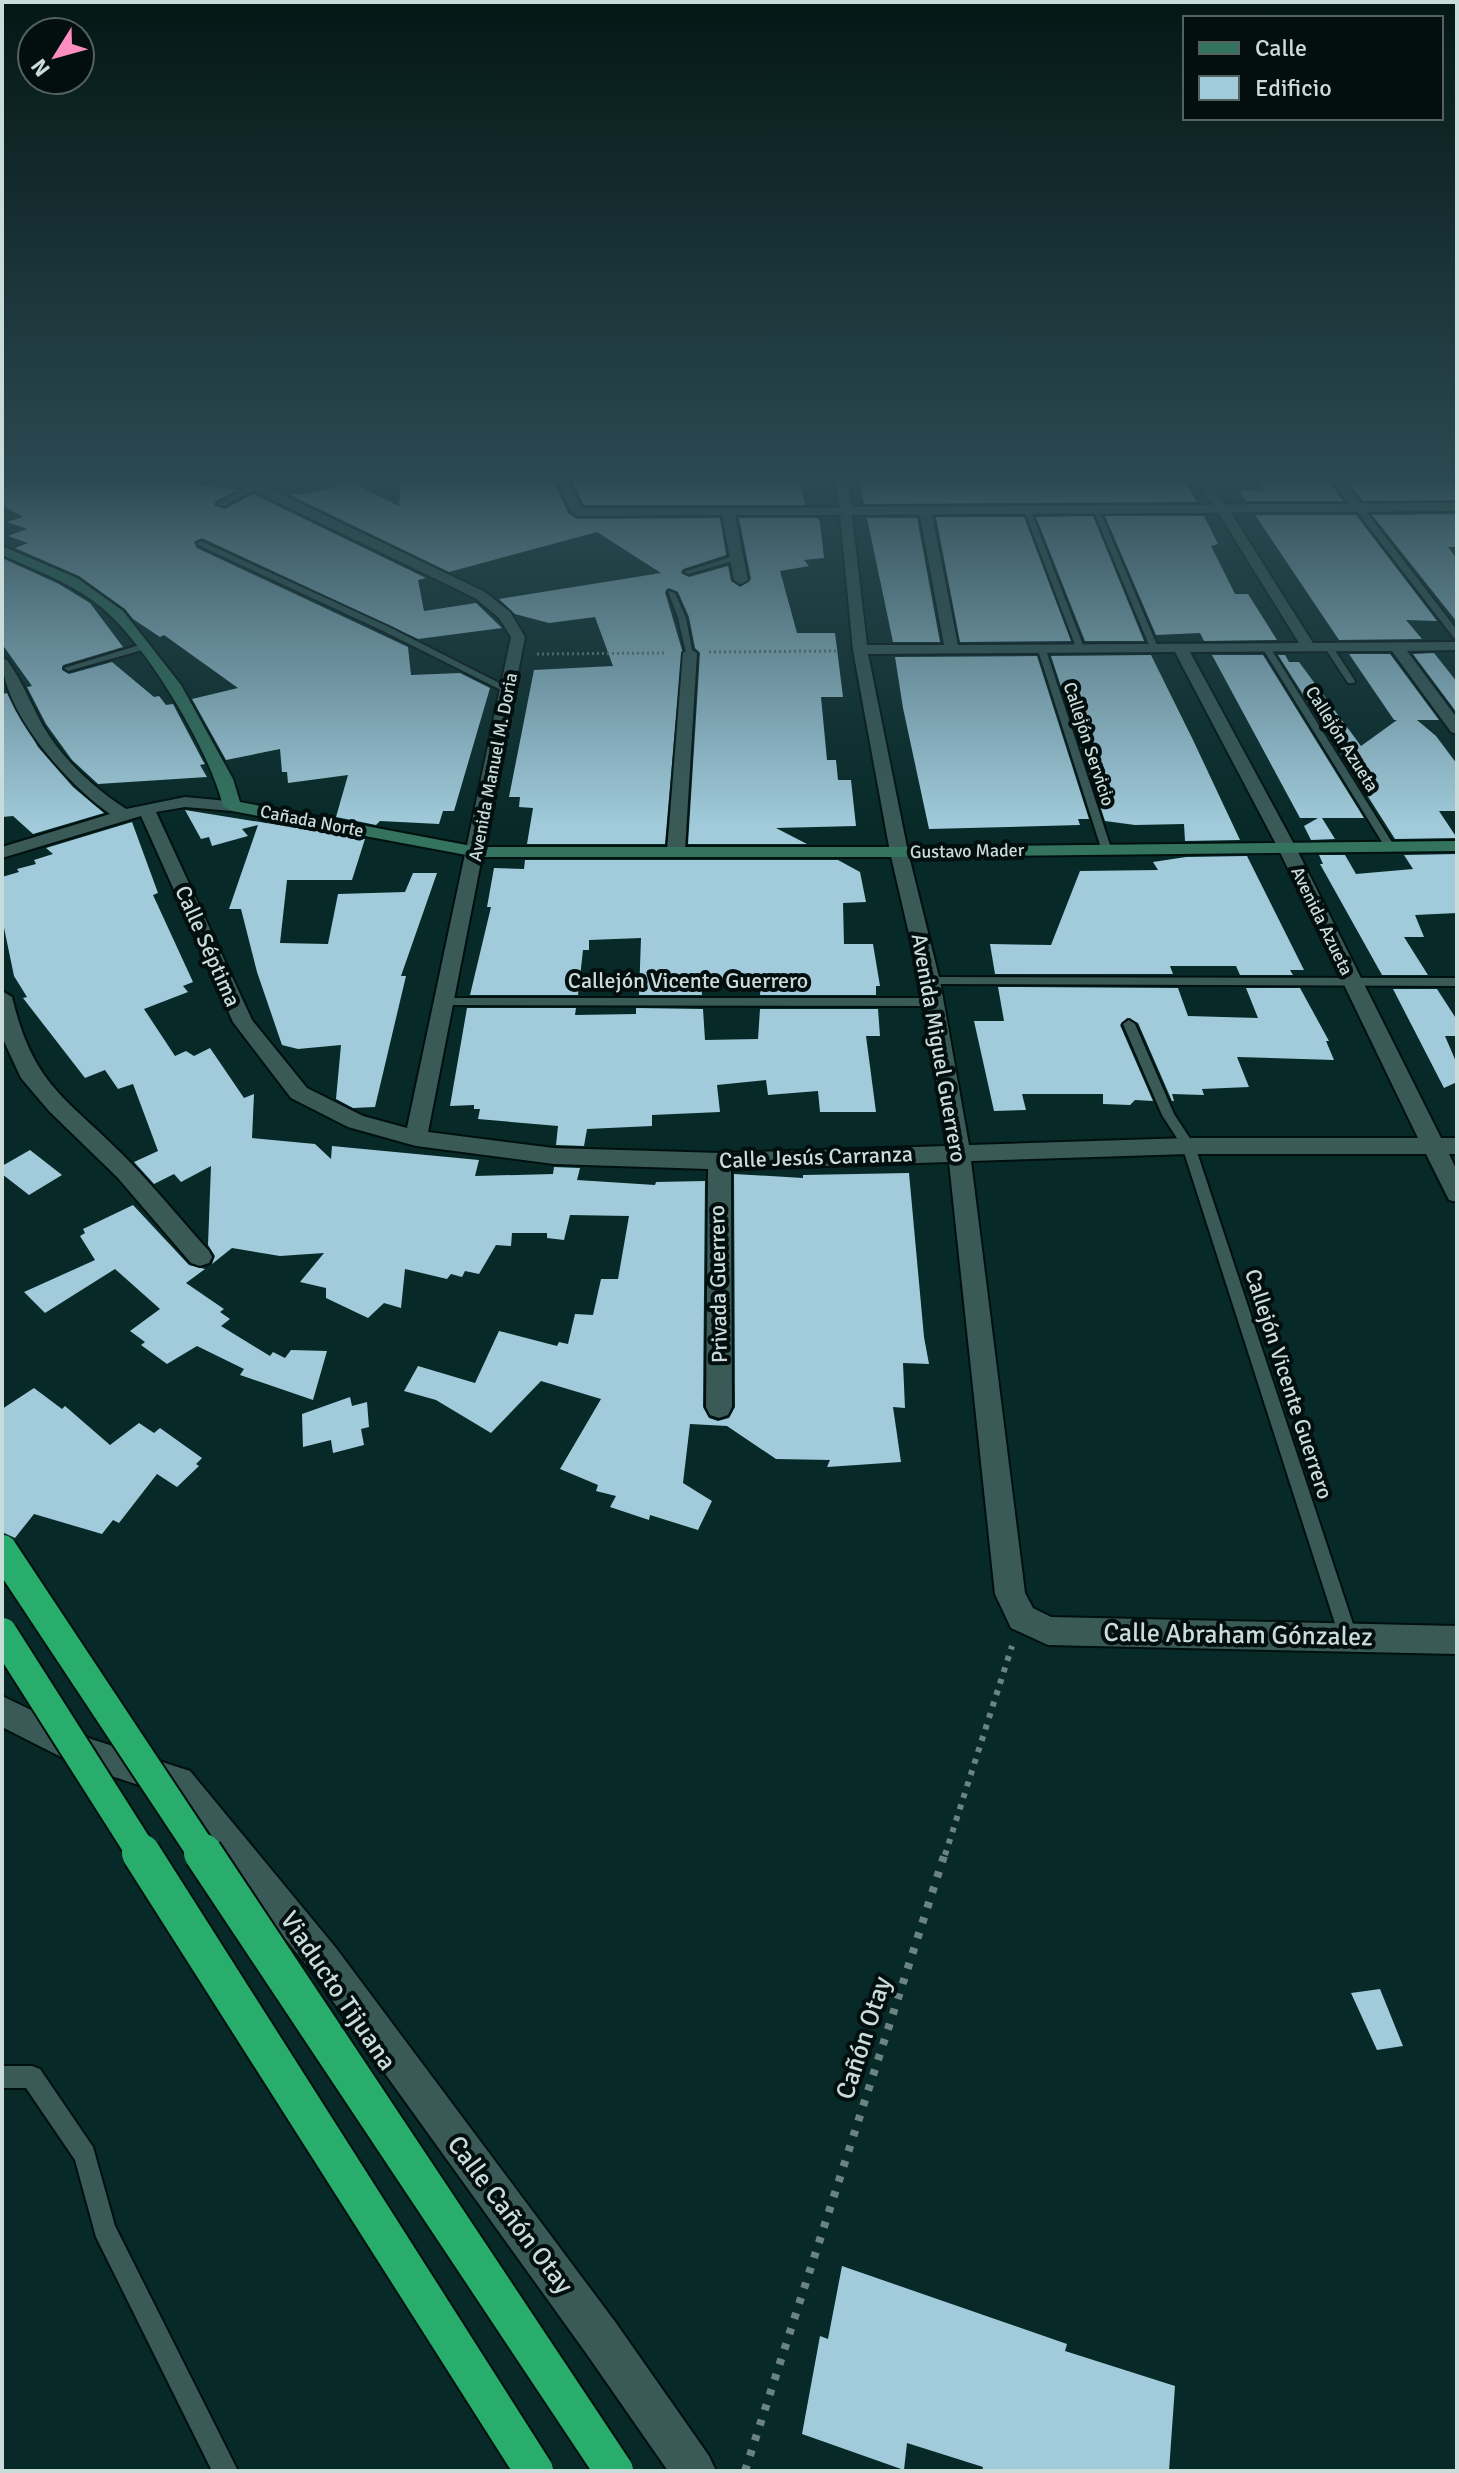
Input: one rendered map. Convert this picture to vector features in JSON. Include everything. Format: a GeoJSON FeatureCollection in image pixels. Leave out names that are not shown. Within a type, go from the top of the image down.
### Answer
{"type":"FeatureCollection","features":[{"type":"Feature","properties":{"kind":"highway","name":"Viaducto Tijuana"},"geometry":{"type":"LineString","coordinates":[[2,1550],[614,2471]]}},
{"type":"Feature","properties":{"kind":"highway"},"geometry":{"type":"LineString","coordinates":[[2,1633],[534,2471]]}},
{"type":"Feature","properties":{"kind":"street"},"geometry":{"type":"LineString","coordinates":[[92,595],[118,614],[173,685],[225,779],[232,806]]}},
{"type":"Feature","properties":{"kind":"street","name":"Avenida Manuel M. Doria"},"geometry":{"type":"LineString","coordinates":[[416,1138],[477,852],[518,637],[505,615],[481,595]]}},
{"type":"Feature","properties":{"kind":"street","name":"Avenida Miguel Guerrero"},"geometry":{"type":"LineString","coordinates":[[855,595],[860,650],[899,852],[931,991],[959,1153],[1010,1594],[1022,1618]]}},
{"type":"Feature","properties":{"kind":"street"},"geometry":{"type":"LineString","coordinates":[[941,595],[952,650]]}},
{"type":"Feature","properties":{"kind":"street"},"geometry":{"type":"LineString","coordinates":[[1275,595],[1310,649]]}},
{"type":"Feature","properties":{"kind":"street"},"geometry":{"type":"LineString","coordinates":[[1395,645],[1457,729]]}},
{"type":"Feature","properties":{"kind":"street"},"geometry":{"type":"LineString","coordinates":[[860,650],[1457,646]]}},
{"type":"Feature","properties":{"kind":"street","name":"Avenida Azueta"},"geometry":{"type":"LineString","coordinates":[[1181,650],[1286,846],[1351,980],[1446,1146],[1457,1194]]}},
{"type":"Feature","properties":{"kind":"street"},"geometry":{"type":"LineString","coordinates":[[676,851],[690,653]]}},
{"type":"Feature","properties":{"kind":"street"},"geometry":{"type":"LineString","coordinates":[[2,663],[13,678],[42,736],[92,795],[123,815]]}},
{"type":"Feature","properties":{"kind":"street","name":"Cañada Norte"},"geometry":{"type":"LineString","coordinates":[[146,809],[185,802],[232,806],[477,852]]}},
{"type":"Feature","properties":{"kind":"street"},"geometry":{"type":"LineString","coordinates":[[2,853],[146,809]]}},
{"type":"Feature","properties":{"kind":"street","name":"Calle Séptima"},"geometry":{"type":"LineString","coordinates":[[146,809],[243,1022],[299,1093],[356,1122],[416,1138]]}},
{"type":"Feature","properties":{"kind":"street","name":"Gustavo Mader"},"geometry":{"type":"LineString","coordinates":[[477,852],[899,852],[1457,846]]}},
{"type":"Feature","properties":{"kind":"street"},"geometry":{"type":"LineString","coordinates":[[2,997],[16,1054],[32,1081],[113,1160],[200,1257]]}},
{"type":"Feature","properties":{"kind":"street","name":"Calle Jesús Carranza"},"geometry":{"type":"LineString","coordinates":[[416,1138],[554,1156],[720,1161],[1188,1146],[1446,1146]]}},
{"type":"Feature","properties":{"kind":"street","name":"Privada Guerrero"},"geometry":{"type":"LineString","coordinates":[[719,1407],[717,1193],[720,1161]]}},
{"type":"Feature","properties":{"kind":"street","name":"Calle Abraham Gónzalez"},"geometry":{"type":"LineString","coordinates":[[1022,1618],[1048,1631],[1457,1640]]}},
{"type":"Feature","properties":{"kind":"street","name":"Calle Cañón Otay"},"geometry":{"type":"LineString","coordinates":[[2,1711],[86,1753],[179,1782],[324,1960],[601,2338],[694,2471]]}},
{"type":"Feature","properties":{"kind":"lane"},"geometry":{"type":"LineString","coordinates":[[314,595],[508,690]]}},
{"type":"Feature","properties":{"kind":"lane"},"geometry":{"type":"LineString","coordinates":[[672,595],[682,618],[690,653]]}},
{"type":"Feature","properties":{"kind":"lane"},"geometry":{"type":"LineString","coordinates":[[1060,595],[1081,650]]}},
{"type":"Feature","properties":{"kind":"lane"},"geometry":{"type":"LineString","coordinates":[[1132,595],[1155,650]]}},
{"type":"Feature","properties":{"kind":"lane"},"geometry":{"type":"LineString","coordinates":[[1426,595],[1457,636]]}},
{"type":"Feature","properties":{"kind":"lane"},"geometry":{"type":"LineString","coordinates":[[68,668],[143,647]]}},
{"type":"Feature","properties":{"kind":"lane"},"geometry":{"type":"LineString","coordinates":[[1329,648],[1351,681]]}},
{"type":"Feature","properties":{"kind":"lane","name":"Callejón Azueta"},"geometry":{"type":"LineString","coordinates":[[1267,649],[1390,847]]}},
{"type":"Feature","properties":{"kind":"lane","name":"Callejón Servicio"},"geometry":{"type":"LineString","coordinates":[[1042,650],[1106,848]]}},
{"type":"Feature","properties":{"kind":"lane","name":"Callejón Vicente Guerrero"},"geometry":{"type":"LineString","coordinates":[[443,1002],[1351,980],[1457,982]]}},
{"type":"Feature","properties":{"kind":"lane","name":"Callejón Vicente Guerrero"},"geometry":{"type":"LineString","coordinates":[[1129,1024],[1168,1115],[1188,1146],[1348,1636]]}},
{"type":"Feature","properties":{"kind":"lane"},"geometry":{"type":"LineString","coordinates":[[2,2077],[32,2077],[85,2155],[104,2229],[225,2471]]}},
{"type":"Feature","properties":{"kind":"path","name":"Cañón Otay"},"geometry":{"type":"LineString","coordinates":[[745,2471],[1022,1618]]}},
{"type":"Feature","properties":{"kind":"building"},"geometry":{"type":"Polygon","coordinates":[[[2,595],[78,595],[90,603],[123,647],[63,665],[62,670],[69,674],[112,662],[154,697],[159,696],[166,705],[173,704],[205,764],[200,765],[207,777],[98,784],[72,760],[46,724],[27,687],[32,686],[2,644],[2,595]]]}},
{"type":"Feature","properties":{"kind":"building"},"geometry":{"type":"Polygon","coordinates":[[[106,595],[298,595],[408,647],[411,675],[460,673],[490,688],[454,811],[443,811],[439,824],[380,821],[376,825],[336,817],[348,775],[288,783],[287,772],[282,772],[280,749],[226,760],[192,699],[238,688],[164,635],[160,637],[133,619],[106,595]]]}},
{"type":"Feature","properties":{"kind":"building"},"geometry":{"type":"Polygon","coordinates":[[[325,595],[421,595],[424,611],[476,603],[502,628],[418,639],[325,595]]]}},
{"type":"Feature","properties":{"kind":"building"},"geometry":{"type":"Polygon","coordinates":[[[521,595],[666,595],[682,650],[665,844],[527,844],[533,808],[519,807],[520,797],[509,797],[534,670],[613,666],[595,617],[549,623],[515,614],[499,599],[521,595]]]}},
{"type":"Feature","properties":{"kind":"building"},"geometry":{"type":"Polygon","coordinates":[[[679,595],[787,595],[797,633],[835,633],[843,697],[821,697],[827,760],[836,760],[838,780],[851,780],[856,826],[776,828],[807,844],[688,844],[700,653],[695,648],[689,617],[679,595]]]}},
{"type":"Feature","properties":{"kind":"building"},"geometry":{"type":"Polygon","coordinates":[[[883,595],[931,595],[940,642],[893,642],[883,595]]]}},
{"type":"Feature","properties":{"kind":"building"},"geometry":{"type":"Polygon","coordinates":[[[951,595],[1054,595],[1071,641],[960,642],[951,595]]]}},
{"type":"Feature","properties":{"kind":"building"},"geometry":{"type":"Polygon","coordinates":[[[1067,595],[1125,595],[1144,641],[1085,641],[1067,595]]]}},
{"type":"Feature","properties":{"kind":"building"},"geometry":{"type":"Polygon","coordinates":[[[1139,595],[1249,595],[1277,640],[1204,641],[1200,633],[1156,635],[1139,595]]]}},
{"type":"Feature","properties":{"kind":"building"},"geometry":{"type":"Polygon","coordinates":[[[1309,595],[1417,595],[1437,621],[1406,620],[1422,639],[1339,640],[1309,595]]]}},
{"type":"Feature","properties":{"kind":"building"},"geometry":{"type":"Polygon","coordinates":[[[1436,595],[1457,595],[1457,622],[1436,595]]]}},
{"type":"Feature","properties":{"kind":"building"},"geometry":{"type":"Polygon","coordinates":[[[1434,653],[1457,682],[1457,713],[1413,654],[1434,653]]]}},
{"type":"Feature","properties":{"kind":"building"},"geometry":{"type":"Polygon","coordinates":[[[1349,654],[1390,654],[1439,720],[1417,720],[1436,736],[1457,764],[1457,811],[1439,811],[1457,838],[1395,839],[1278,655],[1285,655],[1289,662],[1299,662],[1361,746],[1397,720],[1394,720],[1349,654]]]}},
{"type":"Feature","properties":{"kind":"building"},"geometry":{"type":"Polygon","coordinates":[[[1151,655],[1240,840],[1185,841],[1184,824],[1135,825],[1105,821],[1051,656],[1151,655]]]}},
{"type":"Feature","properties":{"kind":"building"},"geometry":{"type":"Polygon","coordinates":[[[1212,655],[1263,655],[1364,818],[1322,818],[1335,839],[1311,840],[1304,826],[1318,818],[1300,818],[1212,655]]]}},
{"type":"Feature","properties":{"kind":"building"},"geometry":{"type":"Polygon","coordinates":[[[1037,656],[1089,819],[1078,819],[1080,825],[929,829],[895,657],[1037,656]]]}},
{"type":"Feature","properties":{"kind":"building"},"geometry":{"type":"Polygon","coordinates":[[[7,693],[38,747],[73,787],[104,813],[33,834],[13,816],[2,817],[2,694],[7,693]]]}},
{"type":"Feature","properties":{"kind":"building"},"geometry":{"type":"Polygon","coordinates":[[[185,810],[365,839],[352,880],[287,880],[280,943],[328,944],[338,894],[405,892],[413,873],[437,873],[401,976],[406,976],[375,1107],[353,1108],[336,1099],[341,1045],[298,1049],[282,1045],[257,972],[241,909],[229,909],[258,825],[242,829],[248,836],[212,846],[209,837],[201,839],[185,810]]]}},
{"type":"Feature","properties":{"kind":"building"},"geometry":{"type":"Polygon","coordinates":[[[132,822],[158,893],[153,895],[193,982],[183,986],[188,992],[144,1009],[175,1056],[186,1051],[194,1056],[210,1048],[244,1098],[254,1094],[252,1138],[315,1144],[331,1159],[332,1146],[479,1160],[475,1176],[553,1174],[554,1167],[580,1168],[577,1180],[655,1185],[656,1182],[705,1181],[703,1407],[709,1418],[718,1421],[729,1418],[735,1407],[734,1174],[803,1178],[803,1175],[909,1173],[929,1364],[903,1363],[905,1408],[893,1407],[901,1462],[827,1467],[830,1460],[776,1459],[727,1426],[690,1424],[683,1483],[712,1501],[698,1530],[650,1515],[649,1520],[610,1507],[616,1496],[596,1491],[598,1485],[560,1469],[601,1399],[541,1381],[491,1433],[436,1400],[404,1391],[418,1366],[475,1383],[499,1331],[557,1346],[559,1342],[568,1344],[575,1314],[593,1315],[601,1279],[618,1279],[629,1216],[570,1215],[564,1240],[547,1238],[547,1233],[512,1233],[511,1246],[496,1245],[479,1274],[465,1271],[462,1277],[451,1274],[447,1279],[405,1269],[401,1308],[384,1303],[368,1318],[326,1298],[326,1288],[300,1282],[324,1253],[280,1256],[232,1248],[212,1264],[215,1256],[208,1245],[211,1166],[181,1182],[174,1174],[154,1184],[134,1162],[158,1151],[133,1084],[118,1089],[105,1070],[85,1078],[23,998],[27,997],[14,976],[2,918],[2,877],[19,872],[17,869],[36,864],[34,860],[53,854],[46,848],[132,822]]]}},
{"type":"Feature","properties":{"kind":"building"},"geometry":{"type":"Polygon","coordinates":[[[1457,854],[1457,913],[1415,915],[1424,937],[1404,937],[1428,975],[1382,975],[1320,864],[1323,864],[1319,855],[1345,855],[1356,874],[1413,869],[1404,855],[1457,854]]]}},
{"type":"Feature","properties":{"kind":"building"},"geometry":{"type":"Polygon","coordinates":[[[1247,856],[1304,970],[1290,970],[1293,975],[1240,975],[1236,966],[1170,966],[1173,974],[995,974],[990,944],[1051,945],[1080,871],[1158,870],[1153,862],[1186,857],[1247,856]]]}},
{"type":"Feature","properties":{"kind":"building"},"geometry":{"type":"Polygon","coordinates":[[[525,860],[838,860],[860,872],[866,902],[843,903],[844,944],[873,944],[880,986],[876,986],[876,995],[760,995],[761,984],[701,984],[702,995],[639,995],[641,938],[589,940],[589,950],[583,950],[578,995],[470,995],[491,907],[487,907],[494,868],[524,869],[525,860]]]}},
{"type":"Feature","properties":{"kind":"building"},"geometry":{"type":"Polygon","coordinates":[[[998,987],[1178,988],[1188,1016],[1258,1018],[1246,988],[1300,988],[1329,1041],[1326,1041],[1334,1060],[1237,1057],[1249,1087],[1202,1089],[1204,1095],[1172,1094],[1172,1101],[1138,1023],[1127,1018],[1120,1025],[1153,1101],[1135,1100],[1130,1105],[1103,1104],[1103,1094],[1022,1094],[1026,1110],[994,1111],[974,1021],[1004,1021],[998,987]]]}},
{"type":"Feature","properties":{"kind":"building"},"geometry":{"type":"Polygon","coordinates":[[[1393,989],[1437,989],[1457,1020],[1457,1036],[1445,1036],[1457,1064],[1457,1082],[1444,1088],[1393,989]]]}},
{"type":"Feature","properties":{"kind":"building"},"geometry":{"type":"Polygon","coordinates":[[[467,1008],[576,1008],[575,1015],[636,1014],[636,1008],[703,1009],[705,1040],[758,1039],[760,1009],[878,1009],[880,1036],[866,1036],[876,1112],[820,1112],[818,1091],[768,1095],[766,1080],[717,1085],[720,1112],[652,1115],[652,1126],[587,1129],[584,1146],[556,1145],[558,1126],[478,1119],[480,1109],[474,1109],[474,1105],[450,1106],[467,1008]]]}},
{"type":"Feature","properties":{"kind":"building"},"geometry":{"type":"Polygon","coordinates":[[[30,1150],[62,1175],[29,1195],[2,1174],[2,1166],[30,1150]]]}},
{"type":"Feature","properties":{"kind":"building"},"geometry":{"type":"Polygon","coordinates":[[[133,1205],[189,1265],[205,1269],[186,1283],[224,1309],[220,1312],[230,1319],[221,1326],[270,1356],[273,1352],[285,1358],[291,1350],[327,1351],[313,1400],[240,1375],[244,1369],[197,1346],[167,1364],[141,1345],[145,1342],[130,1331],[160,1309],[115,1269],[45,1313],[24,1292],[95,1260],[80,1236],[85,1233],[83,1229],[133,1205]]]}},
{"type":"Feature","properties":{"kind":"building"},"geometry":{"type":"Polygon","coordinates":[[[34,1388],[62,1409],[65,1406],[110,1445],[139,1423],[154,1433],[160,1428],[202,1458],[196,1464],[199,1466],[177,1487],[157,1474],[119,1523],[113,1520],[102,1534],[34,1514],[15,1538],[2,1532],[2,1409],[34,1388]]]}},
{"type":"Feature","properties":{"kind":"building"},"geometry":{"type":"Polygon","coordinates":[[[350,1397],[352,1406],[367,1402],[369,1427],[361,1429],[364,1445],[333,1453],[331,1440],[303,1447],[302,1414],[350,1397]]]}},
{"type":"Feature","properties":{"kind":"building"},"geometry":{"type":"Polygon","coordinates":[[[1380,1989],[1403,2046],[1377,2050],[1351,1993],[1380,1989]]]}},
{"type":"Feature","properties":{"kind":"building"},"geometry":{"type":"Polygon","coordinates":[[[842,2266],[1067,2344],[1065,2351],[1175,2386],[1169,2471],[982,2471],[983,2467],[907,2443],[904,2470],[802,2434],[820,2336],[828,2339],[842,2266]]]}}]}
